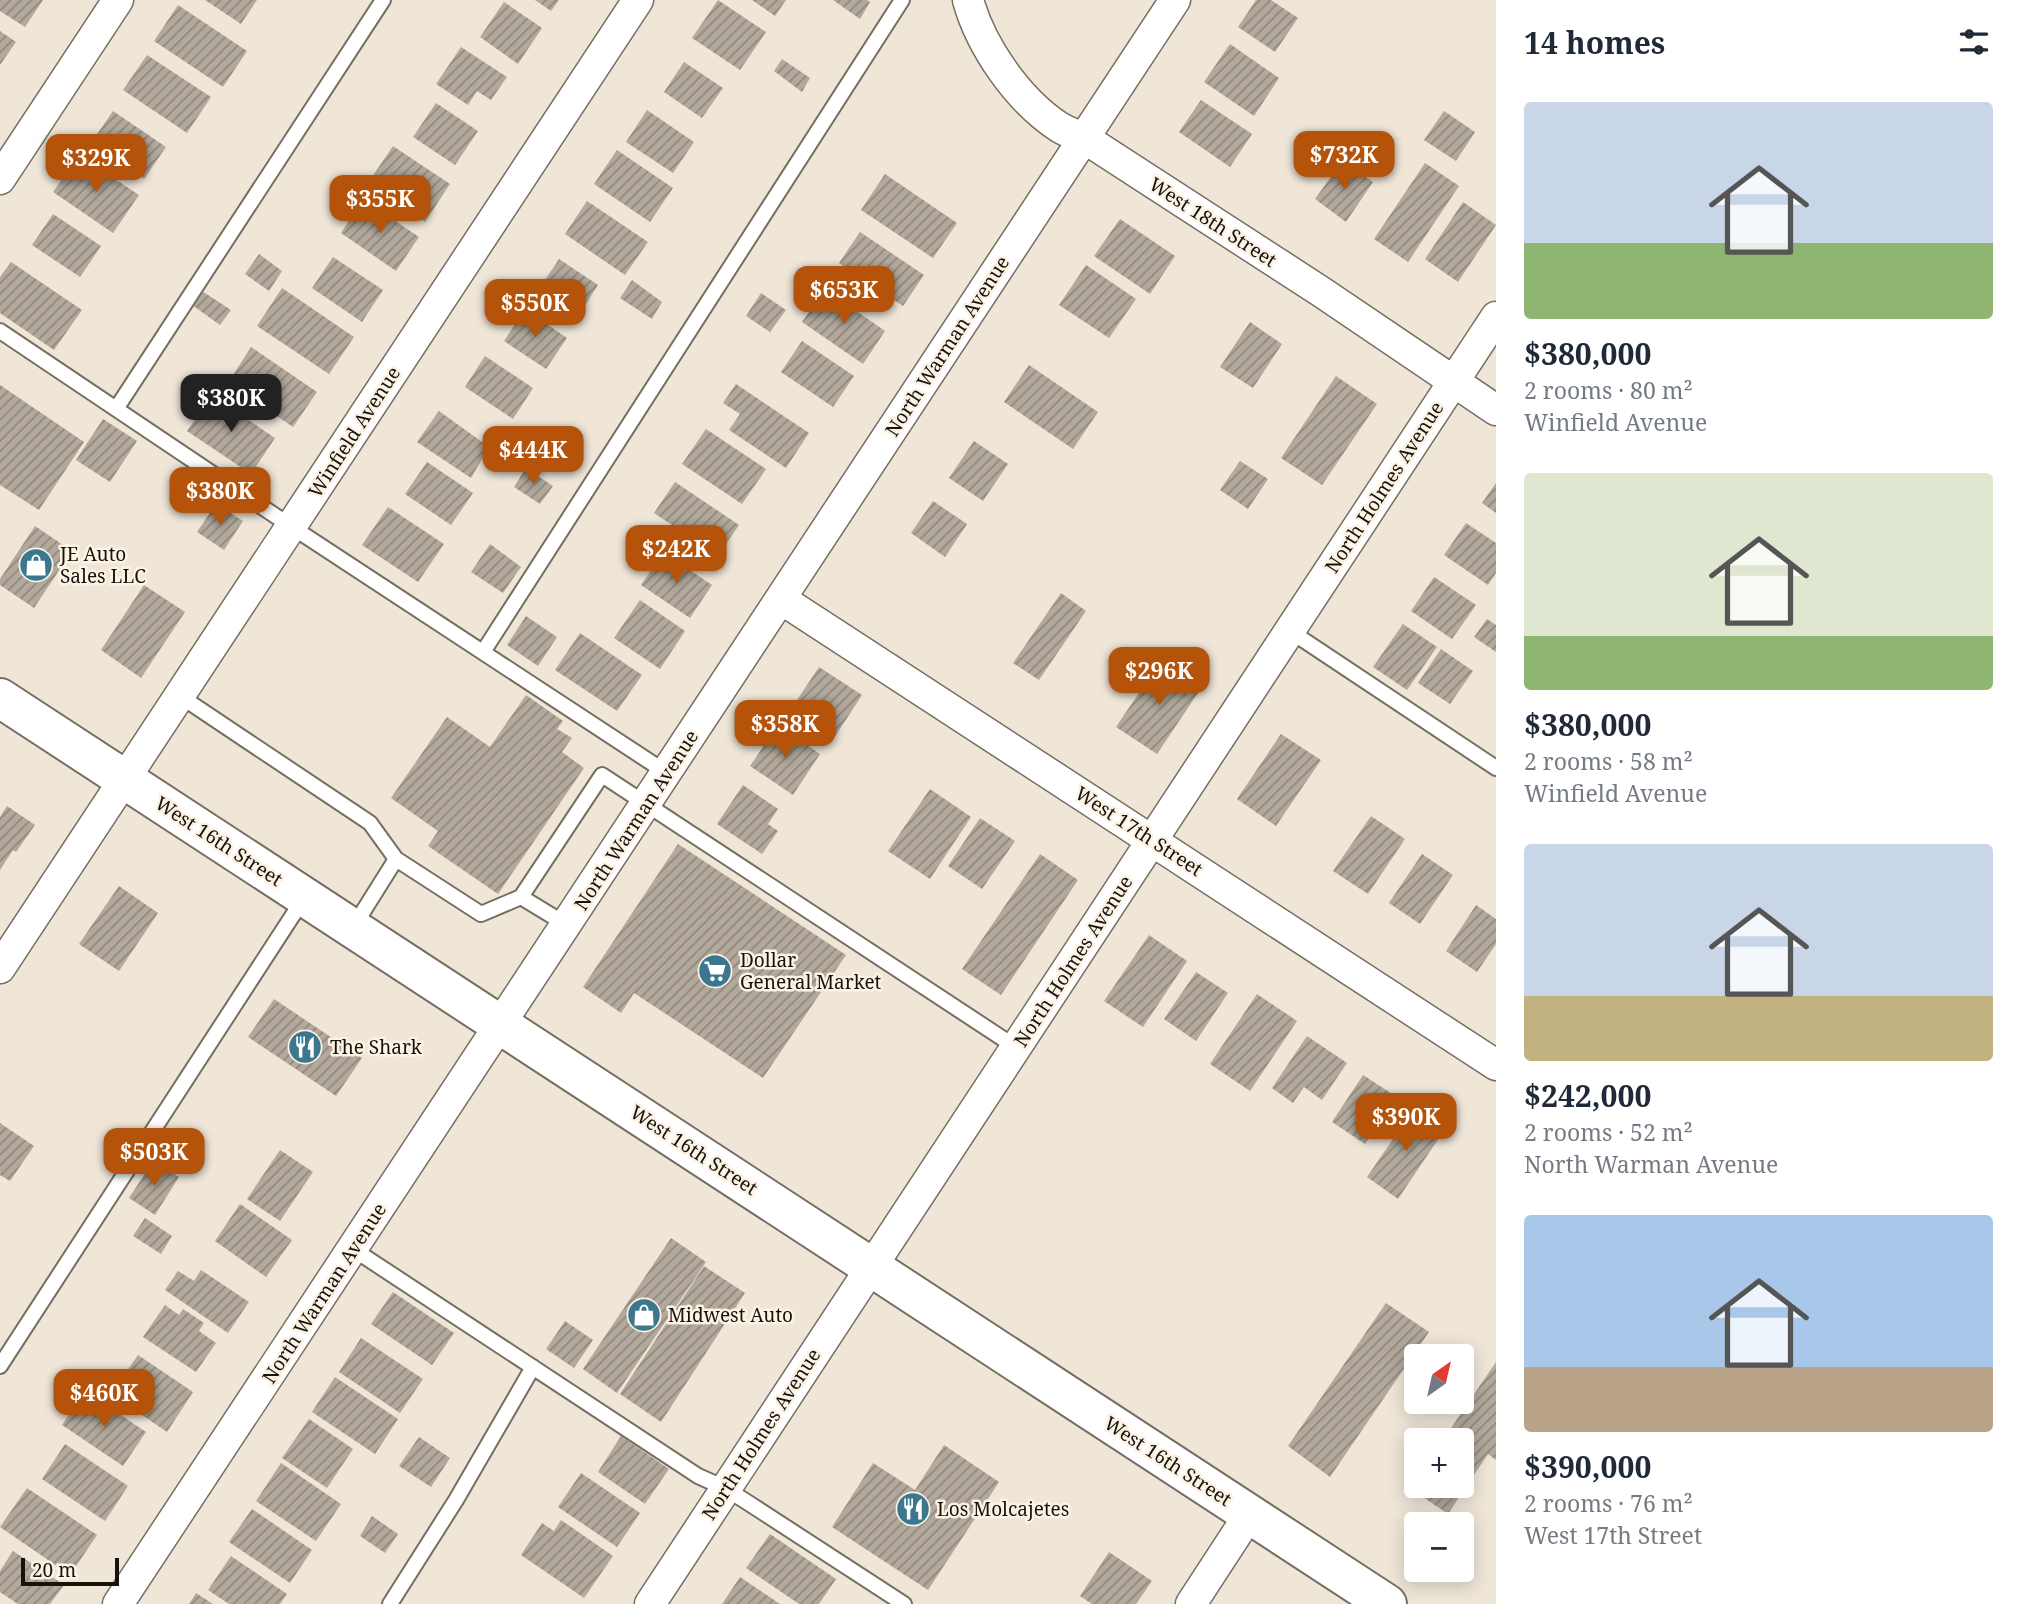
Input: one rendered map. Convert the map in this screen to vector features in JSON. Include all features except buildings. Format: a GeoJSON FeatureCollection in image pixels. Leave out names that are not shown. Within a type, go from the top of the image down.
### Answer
{"type":"FeatureCollection","features":[{"type":"Feature","properties":{"kind":"main road","name":"West 16th Street"},"geometry":{"type":"LineString","coordinates":[[0,698],[1387,1604]]}},
{"type":"Feature","properties":{"kind":"street"},"geometry":{"type":"LineString","coordinates":[[0,179],[118,0]]}},
{"type":"Feature","properties":{"kind":"street","name":"Winfield Avenue"},"geometry":{"type":"LineString","coordinates":[[0,968],[638,0]]}},
{"type":"Feature","properties":{"kind":"street","name":"West 18th Street"},"geometry":{"type":"LineString","coordinates":[[968,0],[990,50],[1037,109],[1060,128],[1084,138],[1320,291],[1496,410]]}},
{"type":"Feature","properties":{"kind":"street","name":"North Warman Avenue"},"geometry":{"type":"LineString","coordinates":[[118,1604],[1175,0]]}},
{"type":"Feature","properties":{"kind":"street","name":"North Holmes Avenue"},"geometry":{"type":"LineString","coordinates":[[650,1604],[1496,317]]}},
{"type":"Feature","properties":{"kind":"street","name":"West 17th Street"},"geometry":{"type":"LineString","coordinates":[[781,599],[1496,1065]]}},
{"type":"Feature","properties":{"kind":"street"},"geometry":{"type":"LineString","coordinates":[[1191,1604],[1249,1515]]}},
{"type":"Feature","properties":{"kind":"lane"},"geometry":{"type":"LineString","coordinates":[[116,409],[383,0]]}},
{"type":"Feature","properties":{"kind":"lane"},"geometry":{"type":"LineString","coordinates":[[483,652],[902,0]]}},
{"type":"Feature","properties":{"kind":"lane"},"geometry":{"type":"LineString","coordinates":[[0,331],[667,773]]}},
{"type":"Feature","properties":{"kind":"lane"},"geometry":{"type":"LineString","coordinates":[[1290,631],[1496,768]]}},
{"type":"Feature","properties":{"kind":"lane"},"geometry":{"type":"LineString","coordinates":[[180,696],[370,824],[396,859],[481,914],[521,897],[602,775],[1017,1048]]}},
{"type":"Feature","properties":{"kind":"lane"},"geometry":{"type":"LineString","coordinates":[[353,928],[396,859]]}},
{"type":"Feature","properties":{"kind":"lane"},"geometry":{"type":"LineString","coordinates":[[0,1366],[305,896]]}},
{"type":"Feature","properties":{"kind":"lane"},"geometry":{"type":"LineString","coordinates":[[521,897],[567,925]]}},
{"type":"Feature","properties":{"kind":"lane"},"geometry":{"type":"LineString","coordinates":[[354,1249],[698,1476],[725,1488],[904,1604]]}},
{"type":"Feature","properties":{"kind":"lane"},"geometry":{"type":"LineString","coordinates":[[390,1604],[456,1500],[533,1367]]}},
{"type":"Feature","properties":{"kind":"place","name":"JE Auto Sales LLC"},"geometry":{"type":"Point","coordinates":[36,565]}},
{"type":"Feature","properties":{"kind":"place","name":"Dollar General Market"},"geometry":{"type":"Point","coordinates":[715,971]}},
{"type":"Feature","properties":{"kind":"place","name":"The Shark"},"geometry":{"type":"Point","coordinates":[305,1047]}},
{"type":"Feature","properties":{"kind":"place","name":"Midwest Auto"},"geometry":{"type":"Point","coordinates":[644,1315]}},
{"type":"Feature","properties":{"kind":"place","name":"Los Molcajetes"},"geometry":{"type":"Point","coordinates":[913,1509]}}]}
